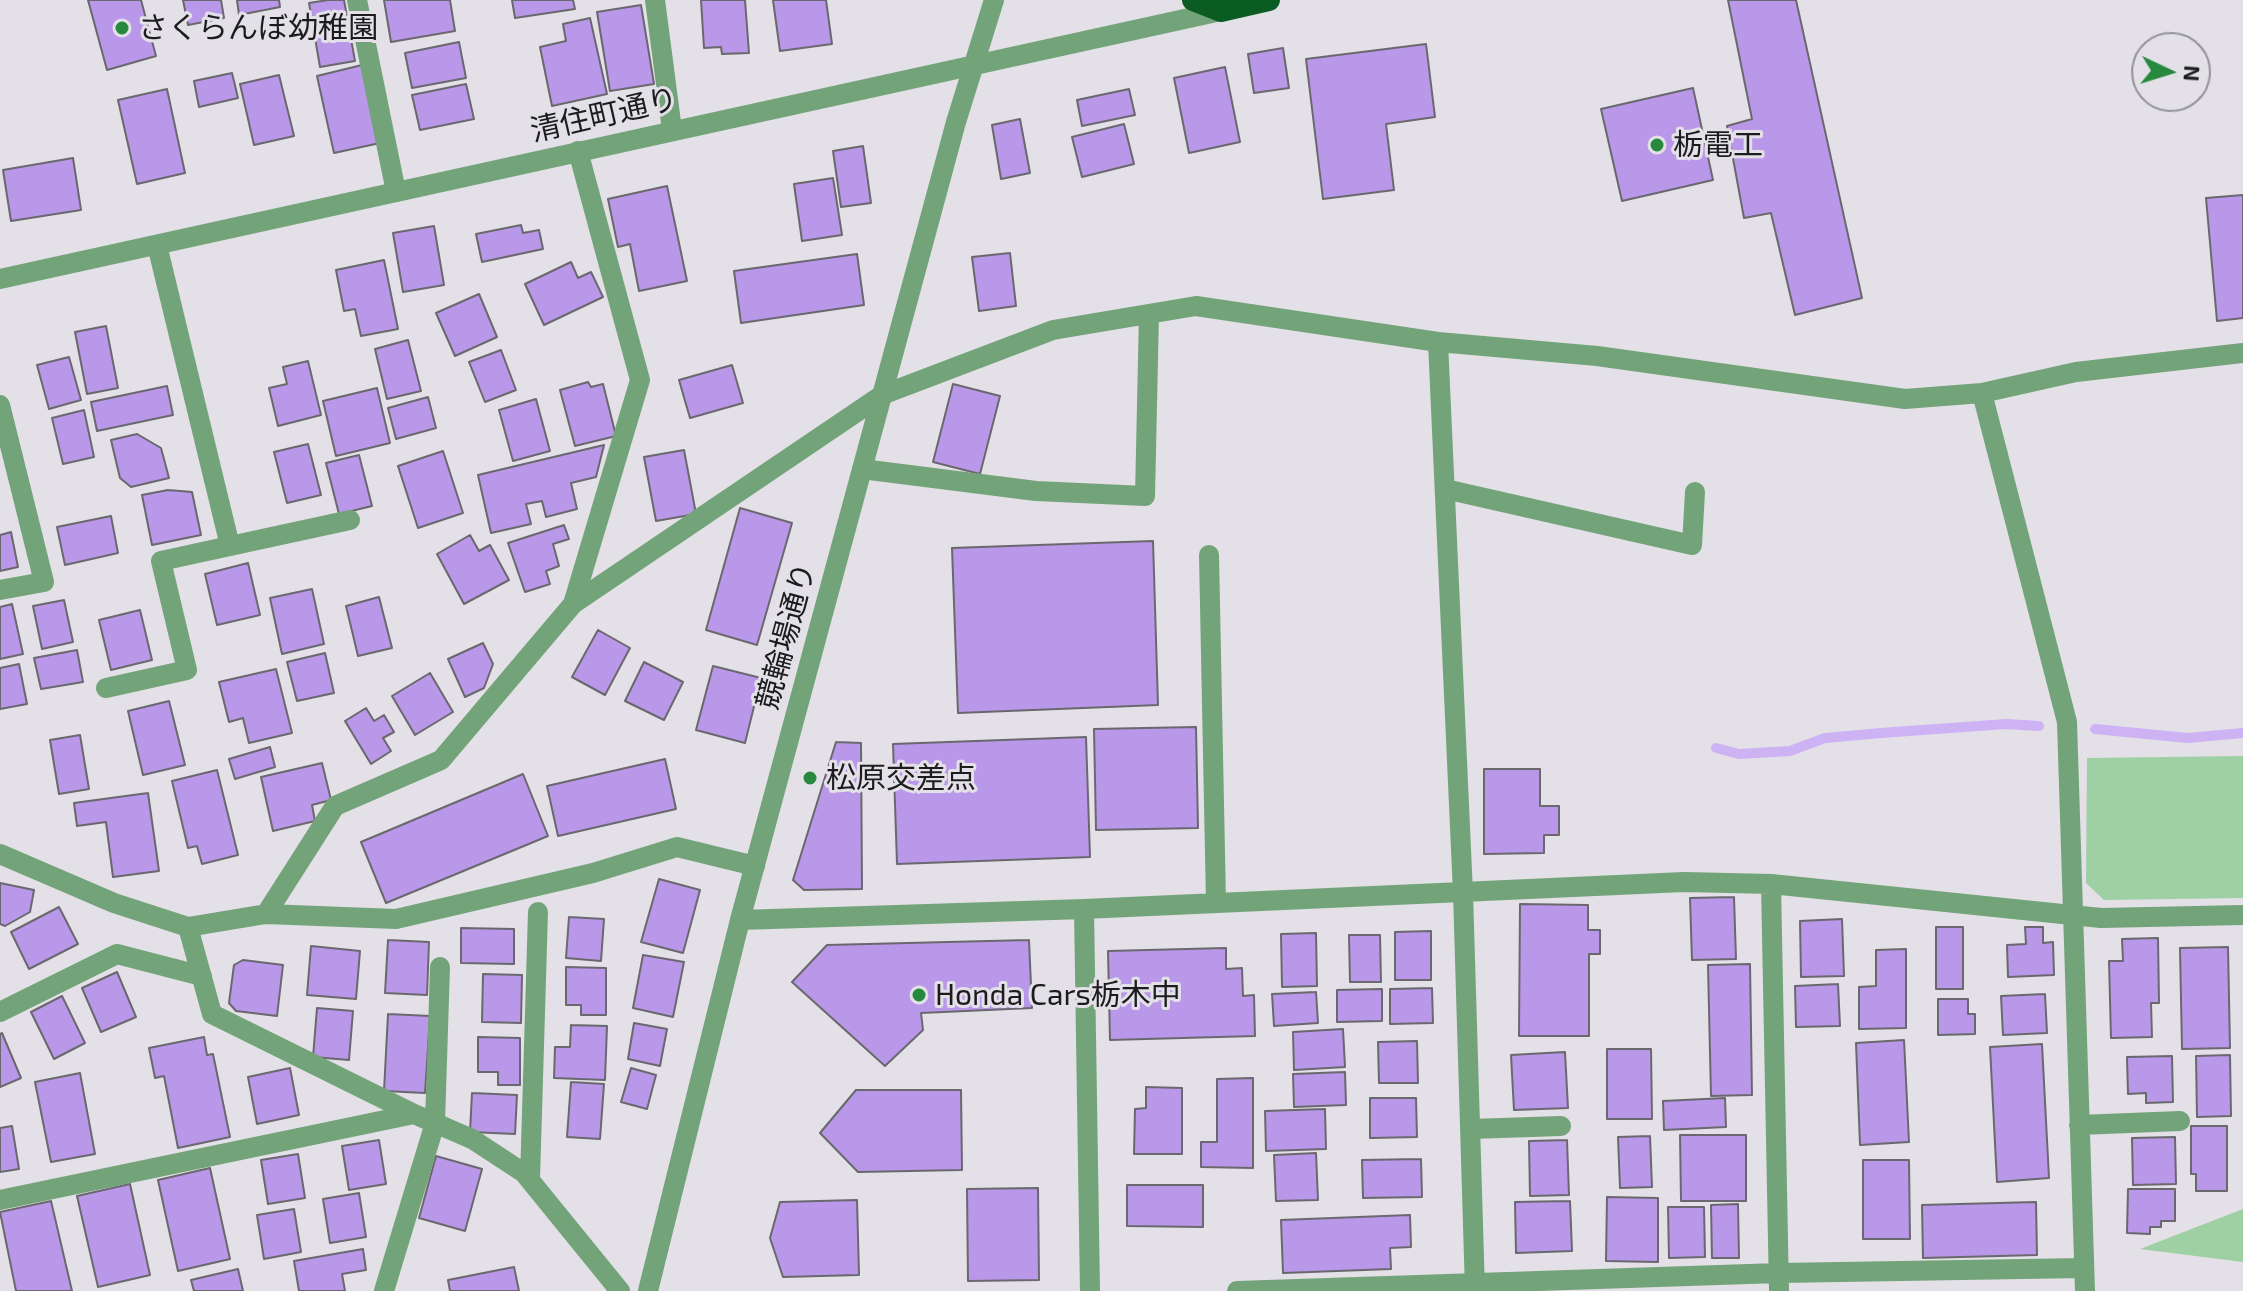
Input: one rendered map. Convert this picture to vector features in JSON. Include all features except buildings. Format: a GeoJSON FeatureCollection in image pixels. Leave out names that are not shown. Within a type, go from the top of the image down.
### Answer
{"type":"FeatureCollection","features":[{"type":"Feature","properties":{"kind":"highway"},"geometry":{"type":"LineString","coordinates":[[1193,0],[1221,11],[1269,0]]}},
{"type":"Feature","properties":{"kind":"street"},"geometry":{"type":"LineString","coordinates":[[357,0],[396,192]]}},
{"type":"Feature","properties":{"kind":"street"},"geometry":{"type":"LineString","coordinates":[[655,0],[672,130]]}},
{"type":"Feature","properties":{"kind":"street","name":"競輪場通り"},"geometry":{"type":"LineString","coordinates":[[648,1291],[740,920],[972,66],[994,0]]}},
{"type":"Feature","properties":{"kind":"street","name":"清住町通り"},"geometry":{"type":"LineString","coordinates":[[0,279],[1221,11]]}},
{"type":"Feature","properties":{"kind":"street"},"geometry":{"type":"LineString","coordinates":[[573,604],[640,380],[578,151]]}},
{"type":"Feature","properties":{"kind":"street"},"geometry":{"type":"LineString","coordinates":[[157,245],[230,546]]}},
{"type":"Feature","properties":{"kind":"street"},"geometry":{"type":"LineString","coordinates":[[266,914],[335,806],[441,760],[573,604],[882,395],[1053,330],[1196,306],[1438,342],[1597,356],[1905,399],[1982,393],[2076,372],[2243,353]]}},
{"type":"Feature","properties":{"kind":"street"},"geometry":{"type":"LineString","coordinates":[[862,469],[1036,491],[1145,496],[1149,314]]}},
{"type":"Feature","properties":{"kind":"street"},"geometry":{"type":"LineString","coordinates":[[1438,342],[1463,893],[1475,1287]]}},
{"type":"Feature","properties":{"kind":"street"},"geometry":{"type":"LineString","coordinates":[[1237,1291],[2084,1279],[2067,722],[1982,393]]}},
{"type":"Feature","properties":{"kind":"street"},"geometry":{"type":"LineString","coordinates":[[0,405],[44,582],[0,590]]}},
{"type":"Feature","properties":{"kind":"street"},"geometry":{"type":"LineString","coordinates":[[1445,489],[1692,545],[1695,492]]}},
{"type":"Feature","properties":{"kind":"street"},"geometry":{"type":"LineString","coordinates":[[106,688],[187,670],[161,561],[350,520]]}},
{"type":"Feature","properties":{"kind":"street"},"geometry":{"type":"LineString","coordinates":[[1209,555],[1216,903]]}},
{"type":"Feature","properties":{"kind":"street"},"geometry":{"type":"LineString","coordinates":[[0,854],[114,903],[188,927],[266,914],[396,919],[593,873],[677,847],[755,866]]}},
{"type":"Feature","properties":{"kind":"street"},"geometry":{"type":"LineString","coordinates":[[740,920],[1084,909],[1684,882],[1771,884],[2101,918],[2243,915]]}},
{"type":"Feature","properties":{"kind":"street"},"geometry":{"type":"LineString","coordinates":[[1771,884],[1779,1282]]}},
{"type":"Feature","properties":{"kind":"street"},"geometry":{"type":"LineString","coordinates":[[1084,909],[1090,1291]]}},
{"type":"Feature","properties":{"kind":"street"},"geometry":{"type":"LineString","coordinates":[[530,1179],[538,912]]}},
{"type":"Feature","properties":{"kind":"street"},"geometry":{"type":"LineString","coordinates":[[188,927],[212,1014],[414,1114],[472,1139],[524,1173],[620,1291]]}},
{"type":"Feature","properties":{"kind":"street"},"geometry":{"type":"LineString","coordinates":[[0,1012],[117,954],[202,976]]}},
{"type":"Feature","properties":{"kind":"street"},"geometry":{"type":"LineString","coordinates":[[384,1291],[435,1123],[440,967]]}},
{"type":"Feature","properties":{"kind":"street"},"geometry":{"type":"LineString","coordinates":[[0,1200],[414,1114]]}},
{"type":"Feature","properties":{"kind":"street"},"geometry":{"type":"LineString","coordinates":[[2079,1125],[2180,1121]]}},
{"type":"Feature","properties":{"kind":"street"},"geometry":{"type":"LineString","coordinates":[[1471,1129],[1561,1126]]}},
{"type":"Feature","properties":{"kind":"green space"},"geometry":{"type":"Polygon","coordinates":[[[2243,756],[2243,898],[2104,900],[2086,883],[2087,758],[2243,756]]]}},
{"type":"Feature","properties":{"kind":"green space"},"geometry":{"type":"Polygon","coordinates":[[[2243,1209],[2243,1262],[2140,1249],[2243,1209]]]}},
{"type":"Feature","properties":{"kind":"waterway"},"geometry":{"type":"LineString","coordinates":[[1716,748],[1739,754],[1790,751],[1825,738],[2006,724],[2039,726]]}},
{"type":"Feature","properties":{"kind":"waterway"},"geometry":{"type":"LineString","coordinates":[[2095,729],[2188,738],[2243,733]]}},
{"type":"Feature","properties":{"kind":"place","name":"さくらんぼ幼稚園"},"geometry":{"type":"Point","coordinates":[122,28]}},
{"type":"Feature","properties":{"kind":"place","name":"栃電工"},"geometry":{"type":"Point","coordinates":[1657,145]}},
{"type":"Feature","properties":{"kind":"place","name":"松原交差点"},"geometry":{"type":"Point","coordinates":[810,778]}},
{"type":"Feature","properties":{"kind":"place","name":"Honda Cars栃木中"},"geometry":{"type":"Point","coordinates":[919,995]}}]}
